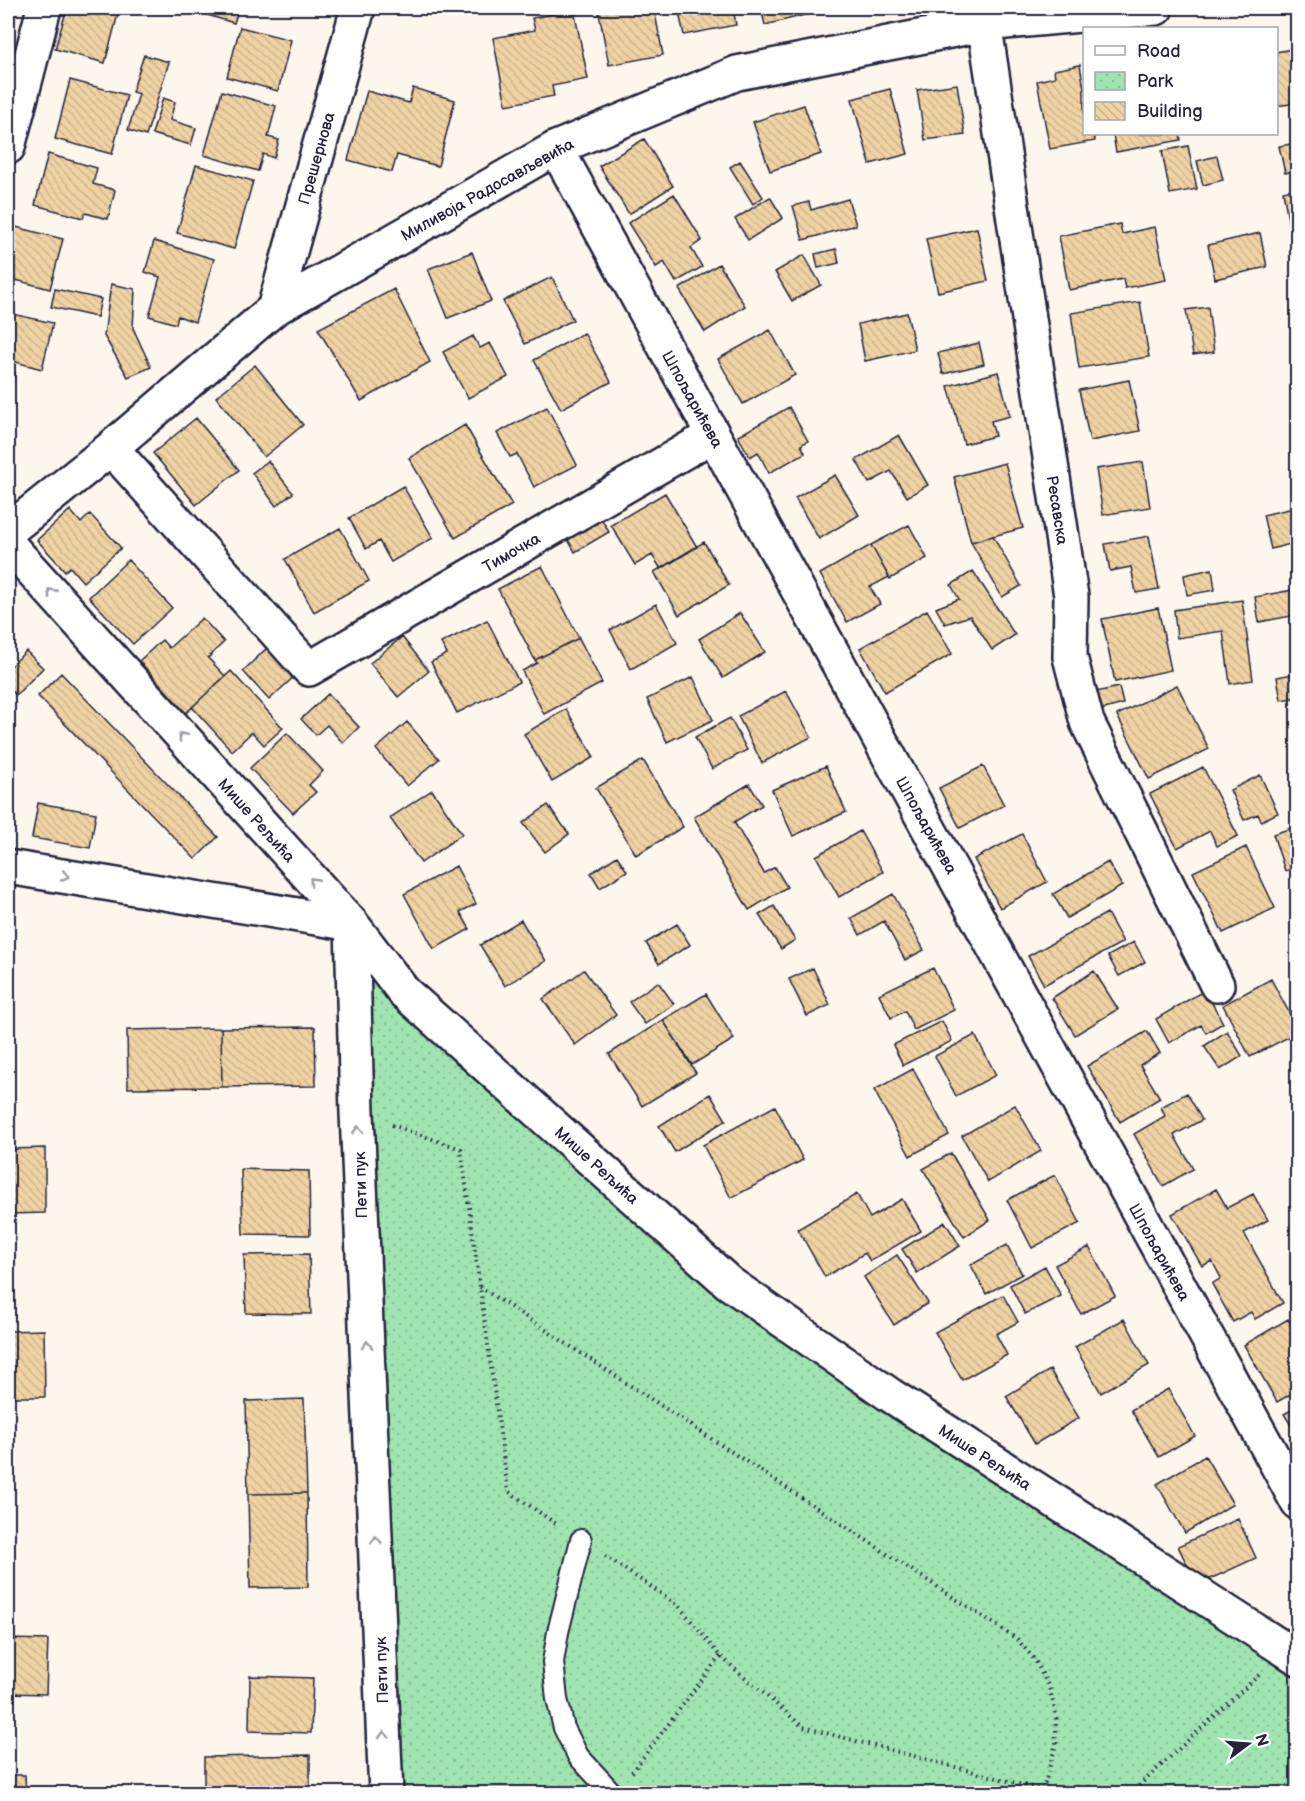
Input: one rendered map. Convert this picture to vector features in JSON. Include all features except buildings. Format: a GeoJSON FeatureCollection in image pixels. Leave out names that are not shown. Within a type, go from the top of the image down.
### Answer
{"type":"FeatureCollection","features":[{"type":"Feature","properties":{"kind":"street"},"geometry":{"type":"LineString","coordinates":[[8,147],[44,8]]}},
{"type":"Feature","properties":{"kind":"street","name":"Прешернова"},"geometry":{"type":"LineString","coordinates":[[274,309],[358,8]]}},
{"type":"Feature","properties":{"kind":"street","name":"Миливоја Радосављевића"},"geometry":{"type":"LineString","coordinates":[[8,531],[111,448],[274,309],[556,148],[737,73],[984,16],[1156,8]]}},
{"type":"Feature","properties":{"kind":"street","name":"Ресавска"},"geometry":{"type":"LineString","coordinates":[[984,16],[1071,596],[1070,657],[1087,722],[1217,985]]}},
{"type":"Feature","properties":{"kind":"street","name":"Шпољарићева"},"geometry":{"type":"LineString","coordinates":[[556,148],[1298,1503]]}},
{"type":"Feature","properties":{"kind":"street","name":"Тимочка"},"geometry":{"type":"LineString","coordinates":[[111,448],[309,669],[713,435]]}},
{"type":"Feature","properties":{"kind":"street","name":"Мише Рељића"},"geometry":{"type":"LineString","coordinates":[[8,544],[352,924],[404,992],[729,1282],[890,1395],[1294,1650]]}},
{"type":"Feature","properties":{"kind":"street"},"geometry":{"type":"LineString","coordinates":[[8,867],[352,924]]}},
{"type":"Feature","properties":{"kind":"street","name":"Пети пук"},"geometry":{"type":"LineString","coordinates":[[352,924],[357,1113],[386,1794]]}},
{"type":"Feature","properties":{"kind":"lane"},"geometry":{"type":"LineString","coordinates":[[581,1540],[558,1632],[553,1662],[557,1699],[564,1728],[578,1756],[613,1794]]}},
{"type":"Feature","properties":{"kind":"path"},"geometry":{"type":"LineString","coordinates":[[357,1113],[460,1149],[508,1491],[678,1605],[720,1656],[803,1727],[1058,1794]]}},
{"type":"Feature","properties":{"kind":"path"},"geometry":{"type":"LineString","coordinates":[[480,1287],[1017,1639],[1035,1660],[1049,1687],[1056,1714],[1056,1744],[1044,1790]]}},
{"type":"Feature","properties":{"kind":"path"},"geometry":{"type":"LineString","coordinates":[[1130,1794],[1294,1650]]}},
{"type":"Feature","properties":{"kind":"path"},"geometry":{"type":"LineString","coordinates":[[630,1776],[720,1656]]}},
{"type":"Feature","properties":{"kind":"green space"},"geometry":{"type":"Polygon","coordinates":[[[352,924],[729,1282],[1297,1667],[1297,1793],[386,1793],[352,924]]]}}]}
